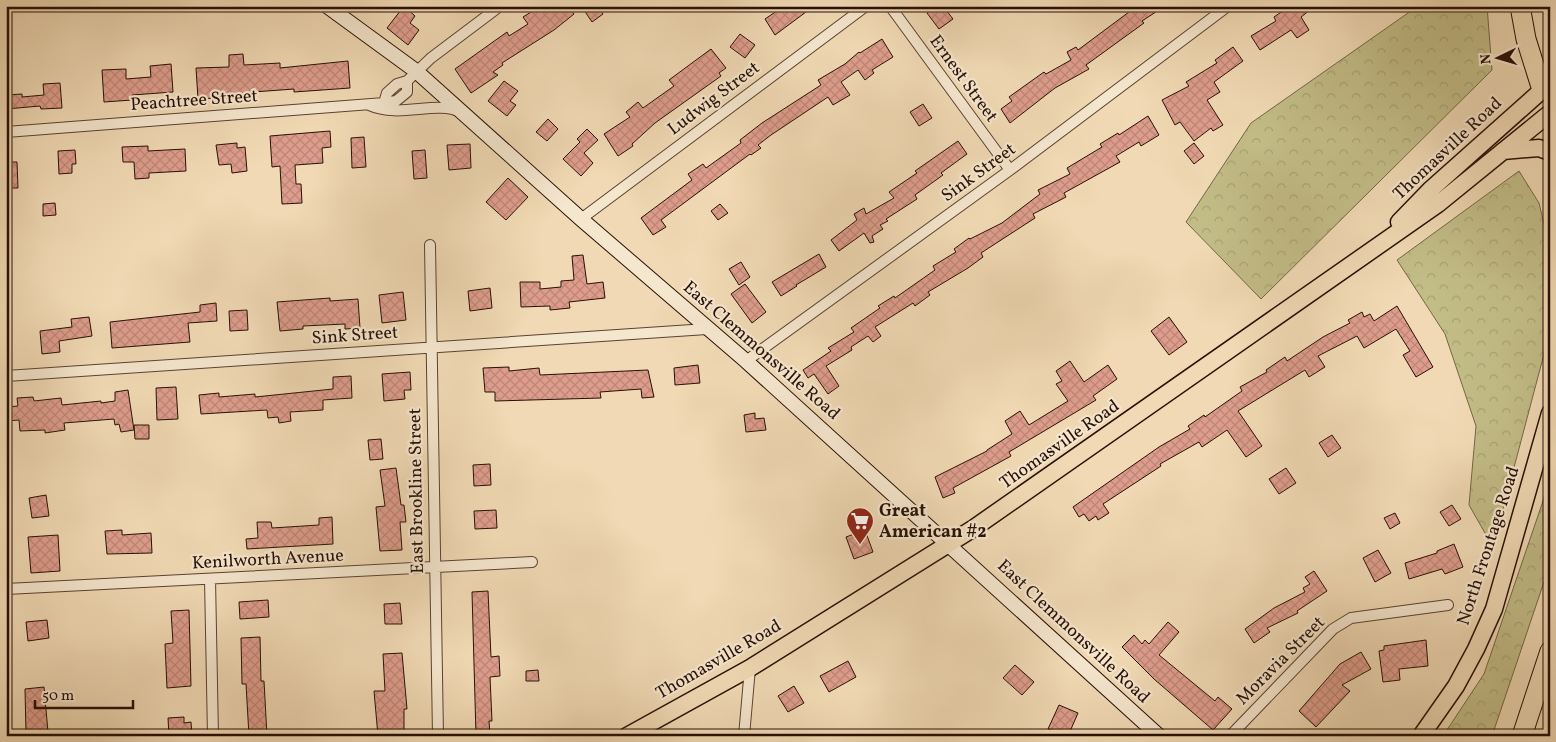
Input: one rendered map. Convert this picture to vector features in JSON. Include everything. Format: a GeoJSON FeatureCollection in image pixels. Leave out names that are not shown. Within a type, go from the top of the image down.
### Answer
{"type":"FeatureCollection","features":[{"type":"Feature","properties":{"kind":"highway"},"geometry":{"type":"LineString","coordinates":[[1520,6],[1526,39],[1546,86]]}},
{"type":"Feature","properties":{"kind":"highway"},"geometry":{"type":"LineString","coordinates":[[1522,736],[1550,651]]}},
{"type":"Feature","properties":{"kind":"main road","name":"East Clemmonsville Road"},"geometry":{"type":"LineString","coordinates":[[327,6],[412,76],[464,114],[581,219],[746,361],[950,544],[1159,736]]}},
{"type":"Feature","properties":{"kind":"main road"},"geometry":{"type":"LineString","coordinates":[[1546,86],[1550,112]]}},
{"type":"Feature","properties":{"kind":"main road","name":"Thomasville Road"},"geometry":{"type":"LineString","coordinates":[[1376,246],[1430,190],[1546,86]]}},
{"type":"Feature","properties":{"kind":"main road","name":"Thomasville Road"},"geometry":{"type":"LineString","coordinates":[[627,736],[750,668],[950,544],[1438,204],[1550,112]]}},
{"type":"Feature","properties":{"kind":"main road"},"geometry":{"type":"LineString","coordinates":[[1503,151],[1538,148],[1550,152]]}},
{"type":"Feature","properties":{"kind":"main road","name":"North Frontage Road"},"geometry":{"type":"LineString","coordinates":[[1421,736],[1456,686],[1476,649],[1494,609],[1550,413]]}},
{"type":"Feature","properties":{"kind":"street","name":"Peachtree Street"},"geometry":{"type":"LineString","coordinates":[[6,132],[396,101],[407,92],[412,76],[500,6]]}},
{"type":"Feature","properties":{"kind":"street","name":"Ludwig Street"},"geometry":{"type":"LineString","coordinates":[[581,219],[866,6]]}},
{"type":"Feature","properties":{"kind":"street","name":"Ernest Street"},"geometry":{"type":"LineString","coordinates":[[890,6],[1010,170]]}},
{"type":"Feature","properties":{"kind":"street","name":"Sink Street"},"geometry":{"type":"LineString","coordinates":[[746,361],[1010,170],[1228,6]]}},
{"type":"Feature","properties":{"kind":"street"},"geometry":{"type":"LineString","coordinates":[[366,104],[395,112],[448,108],[464,114]]}},
{"type":"Feature","properties":{"kind":"street","name":"East Brookline Street"},"geometry":{"type":"LineString","coordinates":[[430,245],[438,736]]}},
{"type":"Feature","properties":{"kind":"street","name":"Sink Street"},"geometry":{"type":"LineString","coordinates":[[6,376],[707,329]]}},
{"type":"Feature","properties":{"kind":"street","name":"Kenilworth Avenue"},"geometry":{"type":"LineString","coordinates":[[6,590],[532,562]]}},
{"type":"Feature","properties":{"kind":"street"},"geometry":{"type":"LineString","coordinates":[[210,579],[213,736]]}},
{"type":"Feature","properties":{"kind":"street","name":"Moravia Street"},"geometry":{"type":"LineString","coordinates":[[1230,736],[1334,629],[1351,618],[1448,605]]}},
{"type":"Feature","properties":{"kind":"street"},"geometry":{"type":"LineString","coordinates":[[744,736],[750,668]]}},
{"type":"Feature","properties":{"kind":"green space"},"geometry":{"type":"Polygon","coordinates":[[[1418,6],[1487,6],[1492,70],[1261,299],[1186,222],[1251,123],[1418,6]]]}},
{"type":"Feature","properties":{"kind":"green space"},"geometry":{"type":"Polygon","coordinates":[[[1519,171],[1539,203],[1550,250],[1550,280],[1544,354],[1493,547],[1469,505],[1476,426],[1445,334],[1397,260],[1519,171]]]}},
{"type":"Feature","properties":{"kind":"green space"},"geometry":{"type":"Polygon","coordinates":[[[1550,475],[1550,564],[1492,736],[1443,736],[1484,674],[1542,504],[1550,475]]]}},
{"type":"Feature","properties":{"kind":"building"},"geometry":{"type":"Polygon","coordinates":[[[404,6],[415,16],[410,23],[419,30],[408,45],[387,28],[404,6]]]}},
{"type":"Feature","properties":{"kind":"building"},"geometry":{"type":"Polygon","coordinates":[[[541,6],[568,6],[574,14],[554,30],[502,63],[503,65],[493,72],[498,75],[471,93],[455,69],[507,32],[509,36],[528,24],[523,17],[541,6]]]}},
{"type":"Feature","properties":{"kind":"building"},"geometry":{"type":"Polygon","coordinates":[[[590,6],[598,6],[603,14],[592,22],[584,10],[590,6]]]}},
{"type":"Feature","properties":{"kind":"building"},"geometry":{"type":"Polygon","coordinates":[[[784,6],[814,6],[775,35],[765,19],[784,6]]]}},
{"type":"Feature","properties":{"kind":"building"},"geometry":{"type":"Polygon","coordinates":[[[937,6],[943,6],[953,19],[939,29],[927,13],[937,6]]]}},
{"type":"Feature","properties":{"kind":"building"},"geometry":{"type":"Polygon","coordinates":[[[1137,6],[1165,6],[1142,21],[1144,23],[1086,65],[1089,69],[1055,88],[1010,123],[1001,109],[1012,101],[1009,97],[1044,72],[1046,74],[1071,60],[1067,52],[1076,47],[1078,50],[1137,6]]]}},
{"type":"Feature","properties":{"kind":"building"},"geometry":{"type":"Polygon","coordinates":[[[1290,6],[1315,6],[1301,17],[1309,30],[1297,38],[1291,30],[1260,50],[1251,36],[1276,21],[1274,17],[1290,6]]]}},
{"type":"Feature","properties":{"kind":"building"},"geometry":{"type":"Polygon","coordinates":[[[740,34],[755,45],[745,58],[730,47],[740,34]]]}},
{"type":"Feature","properties":{"kind":"building"},"geometry":{"type":"Polygon","coordinates":[[[882,39],[893,57],[872,70],[874,73],[865,80],[858,70],[841,82],[850,95],[833,105],[828,97],[771,135],[758,145],[761,148],[750,154],[661,220],[666,227],[653,235],[641,218],[692,180],[688,174],[703,164],[706,168],[741,143],[740,140],[762,123],[821,85],[818,80],[882,39]]]}},
{"type":"Feature","properties":{"kind":"building"},"geometry":{"type":"Polygon","coordinates":[[[1233,47],[1243,61],[1214,82],[1220,92],[1207,100],[1223,125],[1213,131],[1211,128],[1194,141],[1180,122],[1175,125],[1162,100],[1189,86],[1186,82],[1217,63],[1215,60],[1233,47]]]}},
{"type":"Feature","properties":{"kind":"building"},"geometry":{"type":"Polygon","coordinates":[[[711,49],[726,68],[719,73],[721,76],[655,123],[632,144],[633,146],[618,156],[604,134],[630,117],[626,112],[638,102],[643,108],[674,86],[669,80],[711,49]]]}},
{"type":"Feature","properties":{"kind":"building"},"geometry":{"type":"Polygon","coordinates":[[[243,54],[244,65],[280,63],[280,68],[348,61],[350,88],[294,92],[294,89],[253,92],[253,96],[198,99],[196,68],[229,67],[229,55],[243,54]]]}},
{"type":"Feature","properties":{"kind":"building"},"geometry":{"type":"Polygon","coordinates":[[[171,64],[173,92],[132,95],[132,100],[104,102],[102,70],[126,69],[126,79],[151,77],[150,66],[171,64]]]}},
{"type":"Feature","properties":{"kind":"building"},"geometry":{"type":"Polygon","coordinates":[[[504,81],[518,91],[510,101],[516,105],[507,116],[488,101],[504,81]]]}},
{"type":"Feature","properties":{"kind":"building"},"geometry":{"type":"Polygon","coordinates":[[[60,83],[62,108],[41,109],[40,106],[6,109],[6,95],[22,94],[22,97],[44,95],[43,84],[60,83]]]}},
{"type":"Feature","properties":{"kind":"building"},"geometry":{"type":"Polygon","coordinates":[[[923,104],[932,118],[919,126],[910,112],[923,104]]]}},
{"type":"Feature","properties":{"kind":"building"},"geometry":{"type":"Polygon","coordinates":[[[1148,116],[1159,135],[1141,146],[1139,142],[1116,156],[1120,162],[1064,193],[1066,197],[1033,214],[1035,218],[981,253],[983,257],[928,292],[930,295],[915,306],[913,303],[875,327],[881,336],[873,342],[868,336],[851,347],[852,350],[826,366],[839,386],[828,394],[814,374],[808,378],[803,370],[831,351],[828,348],[854,332],[851,328],[880,308],[878,306],[894,296],[895,298],[935,270],[933,266],[956,252],[954,249],[969,238],[1002,223],[1040,194],[1038,190],[1070,174],[1067,168],[1102,147],[1100,144],[1118,133],[1119,135],[1148,116]]]}},
{"type":"Feature","properties":{"kind":"building"},"geometry":{"type":"Polygon","coordinates":[[[548,119],[558,129],[547,141],[536,132],[548,119]]]}},
{"type":"Feature","properties":{"kind":"building"},"geometry":{"type":"Polygon","coordinates":[[[587,129],[598,140],[584,153],[593,163],[581,176],[563,159],[580,142],[577,139],[587,129]]]}},
{"type":"Feature","properties":{"kind":"building"},"geometry":{"type":"Polygon","coordinates":[[[330,131],[331,147],[322,148],[323,163],[295,165],[296,184],[301,184],[302,203],[282,204],[280,166],[272,167],[270,136],[330,131]]]}},
{"type":"Feature","properties":{"kind":"building"},"geometry":{"type":"Polygon","coordinates":[[[364,137],[366,167],[352,168],[351,138],[364,137]]]}},
{"type":"Feature","properties":{"kind":"building"},"geometry":{"type":"Polygon","coordinates":[[[958,141],[967,154],[941,173],[943,175],[915,195],[917,199],[886,219],[888,221],[880,225],[883,229],[872,236],[874,242],[870,243],[864,233],[839,251],[831,240],[857,220],[854,214],[864,208],[866,214],[894,198],[889,192],[958,141]]]}},
{"type":"Feature","properties":{"kind":"building"},"geometry":{"type":"Polygon","coordinates":[[[237,143],[237,148],[245,147],[247,171],[232,173],[231,164],[219,165],[216,145],[237,143]]]}},
{"type":"Feature","properties":{"kind":"building"},"geometry":{"type":"Polygon","coordinates":[[[1194,143],[1204,156],[1194,164],[1184,151],[1194,143]]]}},
{"type":"Feature","properties":{"kind":"building"},"geometry":{"type":"Polygon","coordinates":[[[470,144],[471,168],[449,170],[447,145],[470,144]]]}},
{"type":"Feature","properties":{"kind":"building"},"geometry":{"type":"Polygon","coordinates":[[[148,146],[148,151],[185,149],[186,171],[149,173],[149,178],[135,179],[134,162],[123,162],[122,147],[148,146]]]}},
{"type":"Feature","properties":{"kind":"building"},"geometry":{"type":"Polygon","coordinates":[[[75,150],[76,164],[72,164],[72,173],[59,174],[58,151],[75,150]]]}},
{"type":"Feature","properties":{"kind":"building"},"geometry":{"type":"Polygon","coordinates":[[[425,150],[427,178],[414,179],[412,151],[425,150]]]}},
{"type":"Feature","properties":{"kind":"building"},"geometry":{"type":"Polygon","coordinates":[[[6,162],[17,162],[18,188],[6,188],[6,162]]]}},
{"type":"Feature","properties":{"kind":"building"},"geometry":{"type":"Polygon","coordinates":[[[508,178],[528,197],[506,220],[486,202],[508,178]]]}},
{"type":"Feature","properties":{"kind":"building"},"geometry":{"type":"Polygon","coordinates":[[[55,203],[56,215],[43,216],[43,204],[55,203]]]}},
{"type":"Feature","properties":{"kind":"building"},"geometry":{"type":"Polygon","coordinates":[[[720,204],[728,213],[718,220],[711,211],[720,204]]]}},
{"type":"Feature","properties":{"kind":"building"},"geometry":{"type":"Polygon","coordinates":[[[819,254],[826,267],[781,296],[772,282],[819,254]]]}},
{"type":"Feature","properties":{"kind":"building"},"geometry":{"type":"Polygon","coordinates":[[[583,255],[587,284],[603,282],[605,298],[569,302],[570,308],[550,310],[550,306],[521,307],[520,282],[540,282],[540,289],[561,287],[561,281],[574,280],[572,256],[583,255]]]}},
{"type":"Feature","properties":{"kind":"building"},"geometry":{"type":"Polygon","coordinates":[[[741,262],[750,277],[739,285],[729,269],[741,262]]]}},
{"type":"Feature","properties":{"kind":"building"},"geometry":{"type":"Polygon","coordinates":[[[745,284],[766,312],[752,323],[731,294],[745,284]]]}},
{"type":"Feature","properties":{"kind":"building"},"geometry":{"type":"Polygon","coordinates":[[[490,288],[492,308],[470,311],[468,291],[490,288]]]}},
{"type":"Feature","properties":{"kind":"building"},"geometry":{"type":"Polygon","coordinates":[[[403,292],[406,320],[382,323],[379,295],[403,292]]]}},
{"type":"Feature","properties":{"kind":"building"},"geometry":{"type":"Polygon","coordinates":[[[330,298],[330,301],[358,299],[360,328],[345,329],[345,324],[303,326],[303,329],[280,331],[277,302],[330,298]]]}},
{"type":"Feature","properties":{"kind":"building"},"geometry":{"type":"Polygon","coordinates":[[[216,303],[217,321],[188,323],[190,342],[112,348],[110,322],[200,312],[200,305],[216,303]]]}},
{"type":"Feature","properties":{"kind":"building"},"geometry":{"type":"Polygon","coordinates":[[[1397,306],[1433,367],[1416,377],[1403,355],[1410,351],[1396,329],[1364,348],[1357,336],[1318,356],[1325,367],[1309,377],[1305,370],[1238,411],[1262,446],[1246,457],[1227,430],[1202,447],[1199,442],[1160,464],[1161,466],[1103,504],[1109,513],[1098,520],[1096,516],[1089,521],[1084,514],[1079,517],[1073,507],[1159,447],[1190,429],[1188,426],[1204,415],[1205,417],[1242,391],[1240,387],[1267,372],[1266,370],[1285,357],[1287,361],[1323,337],[1350,323],[1348,320],[1362,312],[1364,317],[1370,314],[1374,321],[1397,306]]]}},
{"type":"Feature","properties":{"kind":"building"},"geometry":{"type":"Polygon","coordinates":[[[247,310],[248,330],[230,331],[229,311],[247,310]]]}},
{"type":"Feature","properties":{"kind":"building"},"geometry":{"type":"Polygon","coordinates":[[[89,317],[92,336],[59,341],[60,352],[42,354],[40,331],[72,327],[71,319],[89,317]]]}},
{"type":"Feature","properties":{"kind":"building"},"geometry":{"type":"Polygon","coordinates":[[[1169,317],[1187,342],[1169,355],[1151,331],[1169,317]]]}},
{"type":"Feature","properties":{"kind":"building"},"geometry":{"type":"Polygon","coordinates":[[[1070,361],[1084,382],[1108,365],[1117,379],[1093,396],[1096,400],[1009,452],[1011,456],[953,488],[955,493],[943,498],[935,477],[987,451],[1012,434],[1005,421],[1020,411],[1029,425],[1068,401],[1056,384],[1062,381],[1056,371],[1070,361]]]}},
{"type":"Feature","properties":{"kind":"building"},"geometry":{"type":"Polygon","coordinates":[[[698,365],[700,383],[675,385],[674,368],[698,365]]]}},
{"type":"Feature","properties":{"kind":"building"},"geometry":{"type":"Polygon","coordinates":[[[509,367],[509,371],[539,368],[540,375],[648,370],[654,397],[642,398],[641,389],[600,392],[601,398],[495,401],[495,392],[485,392],[483,368],[509,367]]]}},
{"type":"Feature","properties":{"kind":"building"},"geometry":{"type":"Polygon","coordinates":[[[410,372],[411,390],[404,390],[405,399],[384,401],[382,374],[410,372]]]}},
{"type":"Feature","properties":{"kind":"building"},"geometry":{"type":"Polygon","coordinates":[[[351,376],[352,398],[323,400],[323,410],[290,412],[291,421],[279,423],[278,417],[268,418],[267,410],[201,414],[199,395],[219,393],[219,397],[255,394],[255,397],[333,389],[333,377],[351,376]]]}},
{"type":"Feature","properties":{"kind":"building"},"geometry":{"type":"Polygon","coordinates":[[[176,387],[178,419],[157,420],[156,388],[176,387]]]}},
{"type":"Feature","properties":{"kind":"building"},"geometry":{"type":"Polygon","coordinates":[[[128,390],[134,430],[121,432],[119,424],[115,425],[114,419],[64,423],[65,430],[45,433],[45,430],[20,431],[19,420],[6,421],[6,407],[18,406],[17,398],[33,397],[34,401],[61,398],[62,405],[101,401],[101,403],[115,401],[115,392],[128,390]]]}},
{"type":"Feature","properties":{"kind":"building"},"geometry":{"type":"Polygon","coordinates":[[[755,413],[755,419],[764,418],[766,430],[746,432],[744,415],[755,413]]]}},
{"type":"Feature","properties":{"kind":"building"},"geometry":{"type":"Polygon","coordinates":[[[134,425],[149,425],[149,439],[135,439],[134,425]]]}},
{"type":"Feature","properties":{"kind":"building"},"geometry":{"type":"Polygon","coordinates":[[[1332,435],[1341,448],[1328,457],[1319,443],[1332,435]]]}},
{"type":"Feature","properties":{"kind":"building"},"geometry":{"type":"Polygon","coordinates":[[[381,439],[383,459],[370,460],[368,440],[381,439]]]}},
{"type":"Feature","properties":{"kind":"building"},"geometry":{"type":"Polygon","coordinates":[[[490,464],[491,485],[474,486],[473,465],[490,464]]]}},
{"type":"Feature","properties":{"kind":"building"},"geometry":{"type":"Polygon","coordinates":[[[396,468],[401,505],[404,505],[406,522],[400,522],[402,550],[380,551],[376,507],[385,506],[380,470],[396,468]]]}},
{"type":"Feature","properties":{"kind":"building"},"geometry":{"type":"Polygon","coordinates":[[[1286,468],[1296,483],[1279,494],[1269,479],[1286,468]]]}},
{"type":"Feature","properties":{"kind":"building"},"geometry":{"type":"Polygon","coordinates":[[[46,495],[49,516],[32,518],[29,498],[46,495]]]}},
{"type":"Feature","properties":{"kind":"building"},"geometry":{"type":"Polygon","coordinates":[[[1452,505],[1461,519],[1449,526],[1440,512],[1452,505]]]}},
{"type":"Feature","properties":{"kind":"building"},"geometry":{"type":"Polygon","coordinates":[[[496,510],[497,528],[475,529],[474,511],[496,510]]]}},
{"type":"Feature","properties":{"kind":"building"},"geometry":{"type":"Polygon","coordinates":[[[1395,513],[1400,523],[1390,529],[1384,518],[1395,513]]]}},
{"type":"Feature","properties":{"kind":"building"},"geometry":{"type":"Polygon","coordinates":[[[332,517],[333,544],[247,549],[246,539],[258,538],[257,522],[271,522],[272,528],[319,525],[319,518],[332,517]]]}},
{"type":"Feature","properties":{"kind":"building"},"geometry":{"type":"Polygon","coordinates":[[[122,530],[122,535],[151,533],[152,553],[107,554],[105,531],[122,530]]]}},
{"type":"Feature","properties":{"kind":"building"},"geometry":{"type":"Polygon","coordinates":[[[865,530],[873,552],[854,559],[846,537],[865,530]]]}},
{"type":"Feature","properties":{"kind":"building"},"geometry":{"type":"Polygon","coordinates":[[[58,535],[60,571],[31,573],[28,537],[58,535]]]}},
{"type":"Feature","properties":{"kind":"building"},"geometry":{"type":"Polygon","coordinates":[[[1454,544],[1463,567],[1445,574],[1442,569],[1409,579],[1405,563],[1437,553],[1437,551],[1454,544]]]}},
{"type":"Feature","properties":{"kind":"building"},"geometry":{"type":"Polygon","coordinates":[[[1378,550],[1391,573],[1375,582],[1363,558],[1378,550]]]}},
{"type":"Feature","properties":{"kind":"building"},"geometry":{"type":"Polygon","coordinates":[[[1314,571],[1327,591],[1297,611],[1298,613],[1267,628],[1270,632],[1254,643],[1245,629],[1274,608],[1305,592],[1303,588],[1310,584],[1305,577],[1314,571]]]}},
{"type":"Feature","properties":{"kind":"building"},"geometry":{"type":"Polygon","coordinates":[[[488,591],[491,657],[499,656],[500,676],[490,677],[492,721],[489,721],[490,736],[476,736],[472,592],[488,591]]]}},
{"type":"Feature","properties":{"kind":"building"},"geometry":{"type":"Polygon","coordinates":[[[268,600],[269,617],[240,619],[239,602],[268,600]]]}},
{"type":"Feature","properties":{"kind":"building"},"geometry":{"type":"Polygon","coordinates":[[[400,603],[402,624],[385,624],[384,604],[400,603]]]}},
{"type":"Feature","properties":{"kind":"building"},"geometry":{"type":"Polygon","coordinates":[[[189,610],[191,686],[167,688],[165,644],[173,643],[171,611],[189,610]]]}},
{"type":"Feature","properties":{"kind":"building"},"geometry":{"type":"Polygon","coordinates":[[[47,620],[49,638],[28,641],[26,622],[47,620]]]}},
{"type":"Feature","properties":{"kind":"building"},"geometry":{"type":"Polygon","coordinates":[[[1168,622],[1179,632],[1159,655],[1215,701],[1218,697],[1232,709],[1213,730],[1154,679],[1122,647],[1134,635],[1142,644],[1145,640],[1149,644],[1168,622]]]}},
{"type":"Feature","properties":{"kind":"building"},"geometry":{"type":"Polygon","coordinates":[[[260,637],[261,681],[264,681],[267,736],[249,736],[246,684],[242,684],[241,638],[260,637]]]}},
{"type":"Feature","properties":{"kind":"building"},"geometry":{"type":"Polygon","coordinates":[[[1426,640],[1428,666],[1399,669],[1400,680],[1383,682],[1379,651],[1384,650],[1384,646],[1426,640]]]}},
{"type":"Feature","properties":{"kind":"building"},"geometry":{"type":"Polygon","coordinates":[[[1361,652],[1371,669],[1342,685],[1350,691],[1316,727],[1299,711],[1340,664],[1361,652]]]}},
{"type":"Feature","properties":{"kind":"building"},"geometry":{"type":"Polygon","coordinates":[[[402,653],[407,709],[404,709],[404,736],[378,736],[374,691],[385,691],[383,654],[402,653]]]}},
{"type":"Feature","properties":{"kind":"building"},"geometry":{"type":"Polygon","coordinates":[[[848,661],[856,677],[829,692],[820,676],[848,661]]]}},
{"type":"Feature","properties":{"kind":"building"},"geometry":{"type":"Polygon","coordinates":[[[1015,665],[1034,682],[1022,695],[1003,678],[1015,665]]]}},
{"type":"Feature","properties":{"kind":"building"},"geometry":{"type":"Polygon","coordinates":[[[538,670],[539,681],[526,681],[526,671],[538,670]]]}},
{"type":"Feature","properties":{"kind":"building"},"geometry":{"type":"Polygon","coordinates":[[[794,686],[804,703],[788,712],[778,696],[794,686]]]}},
{"type":"Feature","properties":{"kind":"building"},"geometry":{"type":"Polygon","coordinates":[[[44,687],[48,732],[26,733],[25,689],[44,687]]]}},
{"type":"Feature","properties":{"kind":"building"},"geometry":{"type":"Polygon","coordinates":[[[1059,705],[1078,713],[1068,736],[1048,729],[1059,705]]]}},
{"type":"Feature","properties":{"kind":"building"},"geometry":{"type":"Polygon","coordinates":[[[184,717],[184,723],[191,722],[192,736],[169,736],[168,718],[184,717]]]}},
{"type":"Feature","properties":{"kind":"place","name":"Great American #2"},"geometry":{"type":"Point","coordinates":[860,545]}}]}
